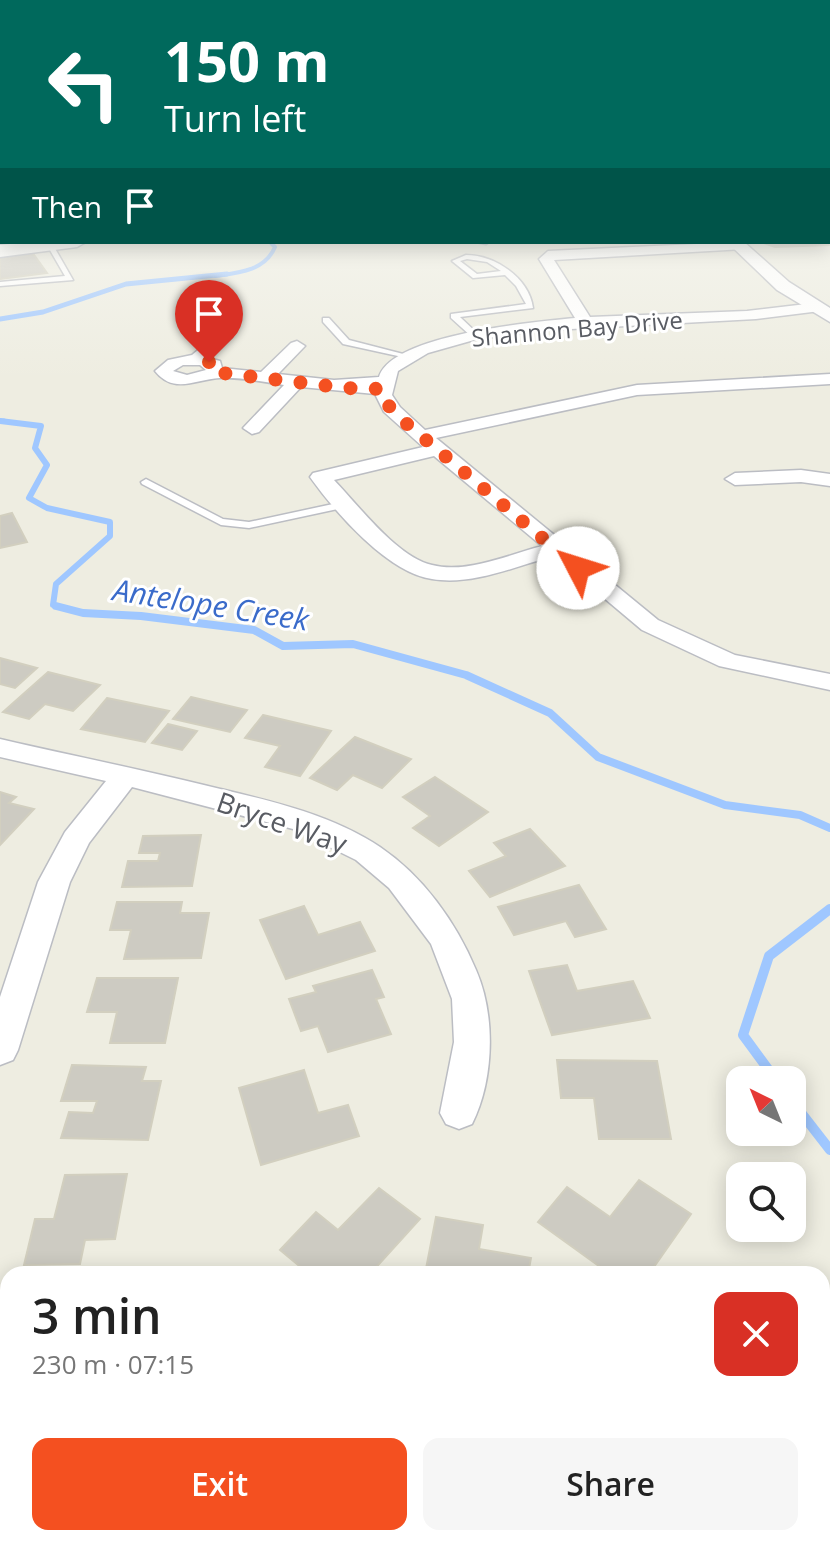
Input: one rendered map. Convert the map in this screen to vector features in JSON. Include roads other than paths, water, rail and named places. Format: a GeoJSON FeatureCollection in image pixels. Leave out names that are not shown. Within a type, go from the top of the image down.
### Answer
{"type":"FeatureCollection","features":[{"type":"Feature","properties":{"kind":"main road"},"geometry":{"type":"LineString","coordinates":[[0,251],[59,244]]}},
{"type":"Feature","properties":{"kind":"street"},"geometry":{"type":"LineString","coordinates":[[585,322],[546,259],[553,254],[737,244],[783,286],[825,310]]}},
{"type":"Feature","properties":{"kind":"street","name":"Shannon Bay Drive"},"geometry":{"type":"LineString","coordinates":[[383,385],[388,373],[407,356],[431,345],[475,335],[585,322],[825,310]]}},
{"type":"Feature","properties":{"kind":"street"},"geometry":{"type":"LineString","coordinates":[[196,360],[224,337],[198,316]]}},
{"type":"Feature","properties":{"kind":"street"},"geometry":{"type":"LineString","coordinates":[[264,378],[297,346]]}},
{"type":"Feature","properties":{"kind":"street"},"geometry":{"type":"LineString","coordinates":[[214,372],[214,365],[196,360],[172,363],[166,367],[165,374],[189,380],[214,372],[334,385],[348,382],[383,385],[388,405],[429,442],[650,625],[728,661],[830,682]]}},
{"type":"Feature","properties":{"kind":"street"},"geometry":{"type":"LineString","coordinates":[[556,549],[460,572],[432,573],[413,566],[397,554],[320,477],[429,442],[637,390],[830,379]]}},
{"type":"Feature","properties":{"kind":"street"},"geometry":{"type":"LineString","coordinates":[[252,428],[296,382]]}},
{"type":"Feature","properties":{"kind":"street"},"geometry":{"type":"LineString","coordinates":[[735,479],[801,476],[830,480]]}},
{"type":"Feature","properties":{"kind":"street","name":"Bryce Way"},"geometry":{"type":"LineString","coordinates":[[0,748],[263,809],[327,831],[368,854],[399,879],[451,948],[470,1000],[470,1060],[459,1113]]}},
{"type":"Feature","properties":{"kind":"street"},"geometry":{"type":"LineString","coordinates":[[0,1050],[54,882],[76,839],[125,776]]}},
{"type":"Feature","properties":{"kind":"lane"},"geometry":{"type":"LineString","coordinates":[[0,284],[70,278],[50,245]]}},
{"type":"Feature","properties":{"kind":"lane"},"geometry":{"type":"LineString","coordinates":[[475,335],[454,316],[530,306],[524,288],[505,273],[482,256],[455,261],[476,276],[505,273]]}},
{"type":"Feature","properties":{"kind":"lane"},"geometry":{"type":"LineString","coordinates":[[326,320],[346,342],[407,356]]}},
{"type":"Feature","properties":{"kind":"lane"},"geometry":{"type":"LineString","coordinates":[[146,482],[221,522],[249,525],[347,504]]}},
{"type":"Feature","properties":{"kind":"waterway","name":"Antelope Creek"},"geometry":{"type":"LineString","coordinates":[[215,276],[258,266],[270,255],[275,247],[272,244]]}},
{"type":"Feature","properties":{"kind":"waterway","name":"Antelope Creek"},"geometry":{"type":"LineString","coordinates":[[0,319],[43,312],[126,284],[227,274]]}},
{"type":"Feature","properties":{"kind":"waterway","name":"Antelope Creek"},"geometry":{"type":"LineString","coordinates":[[4,421],[0,421],[41,426],[35,448],[47,465],[29,498],[47,508],[110,522],[110,536],[56,584],[53,605],[58,607]]}},
{"type":"Feature","properties":{"kind":"waterway","name":"Antelope Creek"},"geometry":{"type":"LineString","coordinates":[[58,607],[83,613],[141,616],[254,630],[283,646],[353,644],[466,675],[550,713],[598,757],[725,805],[800,815],[830,828]]}},
{"type":"Feature","properties":{"kind":"waterway","name":"Antelope Creek"},"geometry":{"type":"LineString","coordinates":[[58,607],[63,608]]}},
{"type":"Feature","properties":{"kind":"waterway","name":"Antelope Creek"},"geometry":{"type":"LineString","coordinates":[[766,1066],[743,1035],[769,956],[830,909]]}},
{"type":"Feature","properties":{"kind":"waterway","name":"Antelope Creek"},"geometry":{"type":"LineString","coordinates":[[806,1119],[830,1150]]}}]}
